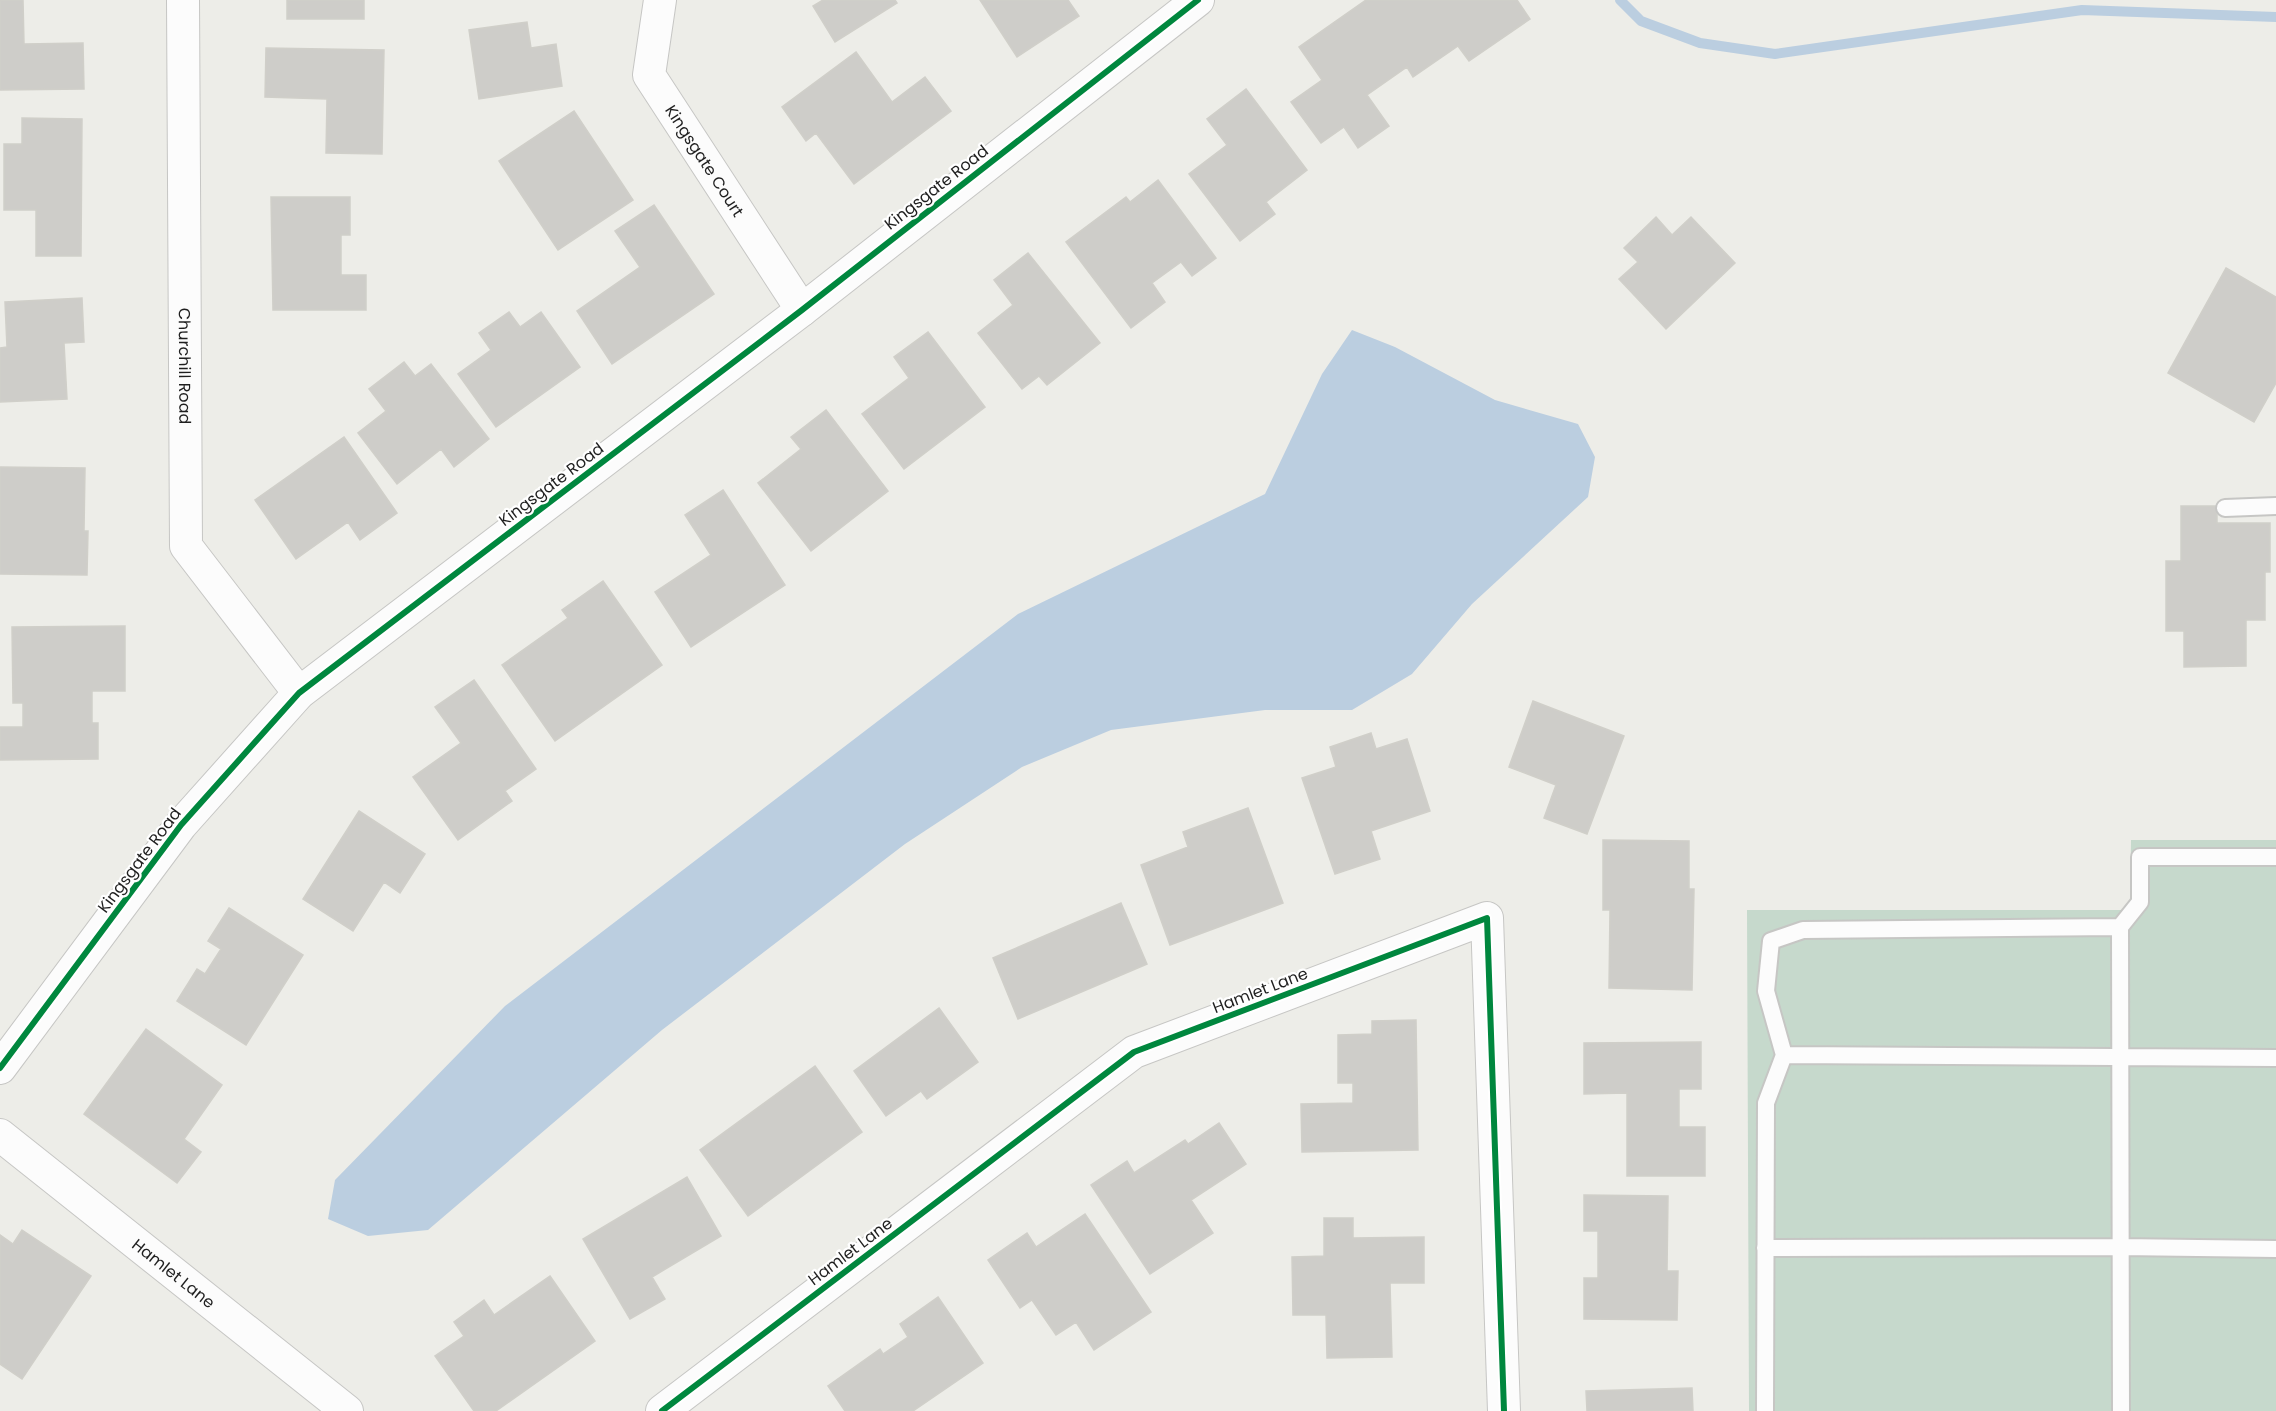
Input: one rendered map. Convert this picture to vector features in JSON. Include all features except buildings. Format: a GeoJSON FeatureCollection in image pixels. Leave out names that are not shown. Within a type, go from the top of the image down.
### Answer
{"type":"FeatureCollection","features":[{"type":"Feature","properties":{"kind":"street","name":"Churchill Road"},"geometry":{"type":"LineString","coordinates":[[183,0],[186,546],[299,693]]}},
{"type":"Feature","properties":{"kind":"street","name":"Kingsgate Court"},"geometry":{"type":"LineString","coordinates":[[660,0],[649,75],[802,310]]}},
{"type":"Feature","properties":{"kind":"street","name":"Kingsgate Road"},"geometry":{"type":"LineString","coordinates":[[0,1068],[181,825],[299,693],[802,310],[1193,2]]}},
{"type":"Feature","properties":{"kind":"street","name":"Hamlet Lane"},"geometry":{"type":"LineString","coordinates":[[662,1411],[1134,1052],[1487,918],[1504,1411]]}},
{"type":"Feature","properties":{"kind":"street","name":"Hamlet Lane"},"geometry":{"type":"LineString","coordinates":[[0,1135],[347,1411]]}},
{"type":"Feature","properties":{"kind":"lane"},"geometry":{"type":"LineString","coordinates":[[2225,508],[2276,506]]}},
{"type":"Feature","properties":{"kind":"lane"},"geometry":{"type":"LineString","coordinates":[[2121,1411],[2120,927],[2140,902],[2140,857],[2276,857]]}},
{"type":"Feature","properties":{"kind":"lane"},"geometry":{"type":"LineString","coordinates":[[1765,1411],[1766,1103],[1784,1055],[1766,991],[1771,941],[1803,930],[2120,927]]}},
{"type":"Feature","properties":{"kind":"lane"},"geometry":{"type":"LineString","coordinates":[[1784,1055],[2276,1058]]}},
{"type":"Feature","properties":{"kind":"lane"},"geometry":{"type":"LineString","coordinates":[[1765,1248],[2276,1249]]}},
{"type":"Feature","properties":{"kind":"green space"},"geometry":{"type":"Polygon","coordinates":[[[2131,840],[2276,840],[2276,1411],[1749,1411],[1747,910],[2130,910],[2131,840]]]}},
{"type":"Feature","properties":{"kind":"water"},"geometry":{"type":"Polygon","coordinates":[[[1352,330],[1395,347],[1495,400],[1578,424],[1595,457],[1588,497],[1472,604],[1412,674],[1352,710],[1265,710],[1111,730],[1022,767],[905,844],[662,1030],[428,1230],[368,1236],[328,1219],[335,1180],[505,1006],[1018,614],[1265,494],[1322,374],[1352,330]]]}},
{"type":"Feature","properties":{"kind":"waterway"},"geometry":{"type":"LineString","coordinates":[[1620,0],[1641,21],[1700,43],[1775,54],[2082,10],[2276,17]]}},
{"type":"Feature","properties":{"kind":"cycle path"},"geometry":{"type":"LineString","coordinates":[[0,1068],[181,825],[299,693],[802,310],[1198,0]]}},
{"type":"Feature","properties":{"kind":"cycle path"},"geometry":{"type":"LineString","coordinates":[[662,1411],[1134,1052],[1487,918],[1504,1411]]}}]}
